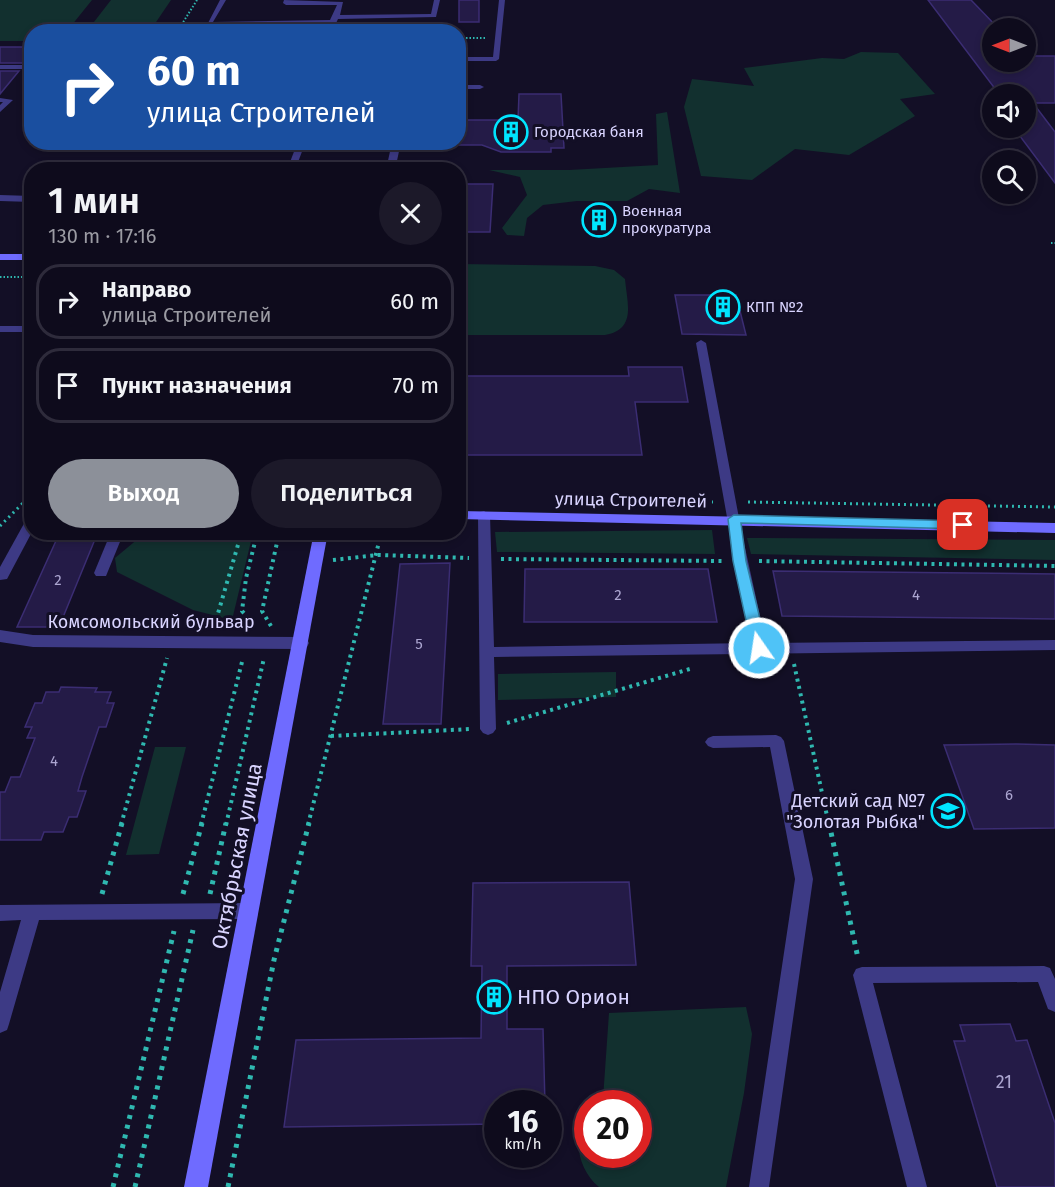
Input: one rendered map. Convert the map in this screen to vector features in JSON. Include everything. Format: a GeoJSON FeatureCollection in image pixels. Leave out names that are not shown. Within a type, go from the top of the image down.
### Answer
{"type":"FeatureCollection","features":[{"type":"Feature","properties":{"kind":"street"},"geometry":{"type":"LineString","coordinates":[[0,257],[24,257]]}},
{"type":"Feature","properties":{"kind":"street","name":"улица Строителей"},"geometry":{"type":"LineString","coordinates":[[466,515],[734,519],[1055,528]]}},
{"type":"Feature","properties":{"kind":"street","name":"Октябрьская улица"},"geometry":{"type":"LineString","coordinates":[[196,1187],[320,540]]}},
{"type":"Feature","properties":{"kind":"street","name":"Комсомольский бульвар"},"geometry":{"type":"LineString","coordinates":[[0,636],[33,641],[301,643]]}},
{"type":"Feature","properties":{"kind":"lane"},"geometry":{"type":"LineString","coordinates":[[223,0],[209,24],[435,16],[437,0]]}},
{"type":"Feature","properties":{"kind":"lane"},"geometry":{"type":"LineString","coordinates":[[287,0],[286,3],[341,3],[332,24]]}},
{"type":"Feature","properties":{"kind":"lane"},"geometry":{"type":"LineString","coordinates":[[466,59],[496,59],[502,0]]}},
{"type":"Feature","properties":{"kind":"lane"},"geometry":{"type":"LineString","coordinates":[[0,67],[24,67]]}},
{"type":"Feature","properties":{"kind":"lane"},"geometry":{"type":"LineString","coordinates":[[466,87],[480,87]]}},
{"type":"Feature","properties":{"kind":"lane"},"geometry":{"type":"LineString","coordinates":[[0,100],[9,100],[0,110]]}},
{"type":"Feature","properties":{"kind":"lane"},"geometry":{"type":"LineString","coordinates":[[0,198],[24,199]]}},
{"type":"Feature","properties":{"kind":"lane"},"geometry":{"type":"LineString","coordinates":[[0,328],[24,329]]}},
{"type":"Feature","properties":{"kind":"lane"},"geometry":{"type":"LineString","coordinates":[[701,343],[732,502],[739,561],[759,648]]}},
{"type":"Feature","properties":{"kind":"lane"},"geometry":{"type":"LineString","coordinates":[[484,515],[488,729]]}},
{"type":"Feature","properties":{"kind":"lane"},"geometry":{"type":"LineString","coordinates":[[2,576],[24,535]]}},
{"type":"Feature","properties":{"kind":"lane"},"geometry":{"type":"LineString","coordinates":[[101,573],[115,540]]}},
{"type":"Feature","properties":{"kind":"lane"},"geometry":{"type":"LineString","coordinates":[[486,652],[1055,645]]}},
{"type":"Feature","properties":{"kind":"lane"},"geometry":{"type":"LineString","coordinates":[[713,742],[777,741],[804,879],[759,1187]]}},
{"type":"Feature","properties":{"kind":"lane"},"geometry":{"type":"LineString","coordinates":[[0,913],[249,911]]}},
{"type":"Feature","properties":{"kind":"lane"},"geometry":{"type":"LineString","coordinates":[[0,1024],[33,913]]}},
{"type":"Feature","properties":{"kind":"lane"},"geometry":{"type":"LineString","coordinates":[[917,1187],[862,975],[1044,974],[1055,1003]]}},
{"type":"Feature","properties":{"kind":"path"},"geometry":{"type":"LineString","coordinates":[[183,24],[196,0]]}},
{"type":"Feature","properties":{"kind":"path"},"geometry":{"type":"LineString","coordinates":[[466,38],[499,38]]}},
{"type":"Feature","properties":{"kind":"path"},"geometry":{"type":"LineString","coordinates":[[0,277],[24,277]]}},
{"type":"Feature","properties":{"kind":"path"},"geometry":{"type":"LineString","coordinates":[[625,500],[1055,507]]}},
{"type":"Feature","properties":{"kind":"path"},"geometry":{"type":"LineString","coordinates":[[0,526],[24,502]]}},
{"type":"Feature","properties":{"kind":"path"},"geometry":{"type":"LineString","coordinates":[[210,642],[240,540]]}},
{"type":"Feature","properties":{"kind":"path"},"geometry":{"type":"LineString","coordinates":[[113,1187],[178,911],[241,673],[249,619],[242,611],[246,578],[256,540]]}},
{"type":"Feature","properties":{"kind":"path"},"geometry":{"type":"LineString","coordinates":[[210,894],[273,630],[262,611],[277,540]]}},
{"type":"Feature","properties":{"kind":"path"},"geometry":{"type":"LineString","coordinates":[[228,1187],[274,960],[380,540]]}},
{"type":"Feature","properties":{"kind":"path"},"geometry":{"type":"LineString","coordinates":[[316,562],[377,555],[486,559],[1055,566]]}},
{"type":"Feature","properties":{"kind":"path"},"geometry":{"type":"LineString","coordinates":[[97,912],[171,643]]}},
{"type":"Feature","properties":{"kind":"path"},"geometry":{"type":"LineString","coordinates":[[791,648],[862,975]]}},
{"type":"Feature","properties":{"kind":"path"},"geometry":{"type":"LineString","coordinates":[[331,736],[488,729],[703,665]]}},
{"type":"Feature","properties":{"kind":"path"},"geometry":{"type":"LineString","coordinates":[[135,1187],[194,925]]}},
{"type":"Feature","properties":{"kind":"green space"},"geometry":{"type":"Polygon","coordinates":[[[0,0],[92,0],[73,24],[24,24],[24,41],[0,41],[0,0]]]}},
{"type":"Feature","properties":{"kind":"green space"},"geometry":{"type":"Polygon","coordinates":[[[111,0],[171,0],[155,24],[92,24],[111,0]]]}},
{"type":"Feature","properties":{"kind":"green space"},"geometry":{"type":"Polygon","coordinates":[[[861,52],[898,53],[935,94],[900,99],[915,116],[849,155],[795,149],[752,180],[701,176],[684,107],[692,79],[754,86],[744,68],[822,58],[844,59],[861,52]]]}},
{"type":"Feature","properties":{"kind":"green space"},"geometry":{"type":"Polygon","coordinates":[[[667,112],[680,193],[649,189],[627,201],[577,201],[543,205],[527,218],[524,236],[507,235],[502,228],[527,195],[520,177],[489,170],[569,170],[658,165],[656,114],[667,112]]]}},
{"type":"Feature","properties":{"kind":"green space"},"geometry":{"type":"Polygon","coordinates":[[[466,264],[595,266],[614,270],[625,279],[628,314],[622,327],[605,335],[466,335],[466,264]]]}},
{"type":"Feature","properties":{"kind":"green space"},"geometry":{"type":"Polygon","coordinates":[[[712,530],[715,554],[497,552],[495,532],[712,530]]]}},
{"type":"Feature","properties":{"kind":"green space"},"geometry":{"type":"Polygon","coordinates":[[[747,538],[1055,540],[1055,560],[751,554],[747,538]]]}},
{"type":"Feature","properties":{"kind":"green space"},"geometry":{"type":"Polygon","coordinates":[[[137,540],[251,540],[232,620],[193,610],[117,572],[115,558],[137,540]]]}},
{"type":"Feature","properties":{"kind":"green space"},"geometry":{"type":"Polygon","coordinates":[[[616,672],[616,697],[498,700],[498,674],[616,672]]]}},
{"type":"Feature","properties":{"kind":"green space"},"geometry":{"type":"Polygon","coordinates":[[[155,747],[186,747],[159,854],[126,855],[155,747]]]}},
{"type":"Feature","properties":{"kind":"green space"},"geometry":{"type":"Polygon","coordinates":[[[746,1007],[752,1034],[744,1093],[726,1187],[599,1187],[586,1172],[584,1168],[652,1168],[652,1090],[604,1090],[609,1013],[746,1007]]]}},
{"type":"Feature","properties":{"kind":"building"},"geometry":{"type":"Polygon","coordinates":[[[459,0],[479,0],[479,22],[459,22],[459,0]]]}},
{"type":"Feature","properties":{"kind":"building"},"geometry":{"type":"Polygon","coordinates":[[[928,0],[971,0],[988,18],[982,18],[982,71],[928,0]]]}},
{"type":"Feature","properties":{"kind":"building"},"geometry":{"type":"Polygon","coordinates":[[[0,47],[24,47],[24,63],[0,63],[0,47]]]}},
{"type":"Feature","properties":{"kind":"building"},"geometry":{"type":"Polygon","coordinates":[[[1036,56],[1055,56],[1055,103],[1036,103],[1036,84],[991,84],[982,72],[1036,72],[1036,56]]]}},
{"type":"Feature","properties":{"kind":"building"},"geometry":{"type":"Polygon","coordinates":[[[0,71],[19,71],[0,94],[0,71]]]}},
{"type":"Feature","properties":{"kind":"building","name":"Городская баня"},"geometry":{"type":"Polygon","coordinates":[[[519,94],[561,94],[564,148],[551,148],[551,152],[501,152],[482,145],[466,145],[466,120],[518,120],[519,94]]]}},
{"type":"Feature","properties":{"kind":"building"},"geometry":{"type":"Polygon","coordinates":[[[1036,107],[1055,132],[1055,183],[1036,158],[1036,150],[1030,150],[1021,138],[1036,138],[1036,107]]]}},
{"type":"Feature","properties":{"kind":"building"},"geometry":{"type":"Polygon","coordinates":[[[466,184],[493,184],[490,232],[466,232],[466,184]]]}},
{"type":"Feature","properties":{"kind":"building","name":"КПП №2"},"geometry":{"type":"Polygon","coordinates":[[[675,295],[736,295],[746,335],[682,334],[675,295]]]}},
{"type":"Feature","properties":{"kind":"building"},"geometry":{"type":"Polygon","coordinates":[[[628,367],[682,367],[688,402],[635,402],[642,455],[466,455],[466,376],[629,376],[628,367]]]}},
{"type":"Feature","properties":{"kind":"building"},"geometry":{"type":"Polygon","coordinates":[[[56,540],[95,540],[59,627],[17,627],[56,540]]]}},
{"type":"Feature","properties":{"kind":"building"},"geometry":{"type":"Polygon","coordinates":[[[450,563],[441,724],[383,724],[400,564],[450,563]]]}},
{"type":"Feature","properties":{"kind":"building"},"geometry":{"type":"Polygon","coordinates":[[[525,569],[708,569],[717,622],[524,622],[525,569]]]}},
{"type":"Feature","properties":{"kind":"building"},"geometry":{"type":"Polygon","coordinates":[[[773,571],[1055,574],[1055,619],[782,616],[773,571]]]}},
{"type":"Feature","properties":{"kind":"building"},"geometry":{"type":"Polygon","coordinates":[[[61,687],[97,688],[95,692],[111,692],[107,703],[114,703],[106,727],[99,727],[82,777],[78,791],[86,791],[77,817],[69,817],[63,832],[44,832],[41,840],[0,840],[0,792],[5,792],[11,777],[20,777],[35,738],[27,738],[32,727],[25,727],[35,703],[42,703],[46,692],[59,692],[61,687]]]}},
{"type":"Feature","properties":{"kind":"building"},"geometry":{"type":"Polygon","coordinates":[[[944,745],[1055,745],[1055,828],[974,829],[944,745]]]}},
{"type":"Feature","properties":{"kind":"building","name":"НПО Орион"},"geometry":{"type":"Polygon","coordinates":[[[629,882],[636,965],[507,966],[507,1029],[543,1029],[545,1090],[484,1090],[484,1124],[284,1127],[296,1040],[481,1038],[482,966],[471,966],[473,883],[629,882]]]}},
{"type":"Feature","properties":{"kind":"building"},"geometry":{"type":"Polygon","coordinates":[[[1010,1024],[1016,1041],[1027,1040],[1055,1123],[1055,1187],[997,1187],[954,1041],[965,1041],[960,1025],[1010,1024]]]}},
{"type":"Feature","properties":{"kind":"place","name":"Городская баня"},"geometry":{"type":"Point","coordinates":[511,132]}},
{"type":"Feature","properties":{"kind":"place","name":"Военная прокуратура"},"geometry":{"type":"Point","coordinates":[599,220]}},
{"type":"Feature","properties":{"kind":"place","name":"КПП №2"},"geometry":{"type":"Point","coordinates":[723,307]}},
{"type":"Feature","properties":{"kind":"place","name":"Детский сад №7 \"Золотая Рыбка\""},"geometry":{"type":"Point","coordinates":[948,811]}},
{"type":"Feature","properties":{"kind":"place","name":"НПО Орион"},"geometry":{"type":"Point","coordinates":[494,997]}},
{"type":"Feature","properties":{"kind":"route"},"geometry":{"type":"LineString","coordinates":[[759,648],[739,561],[734,519],[963,525]]}}]}
